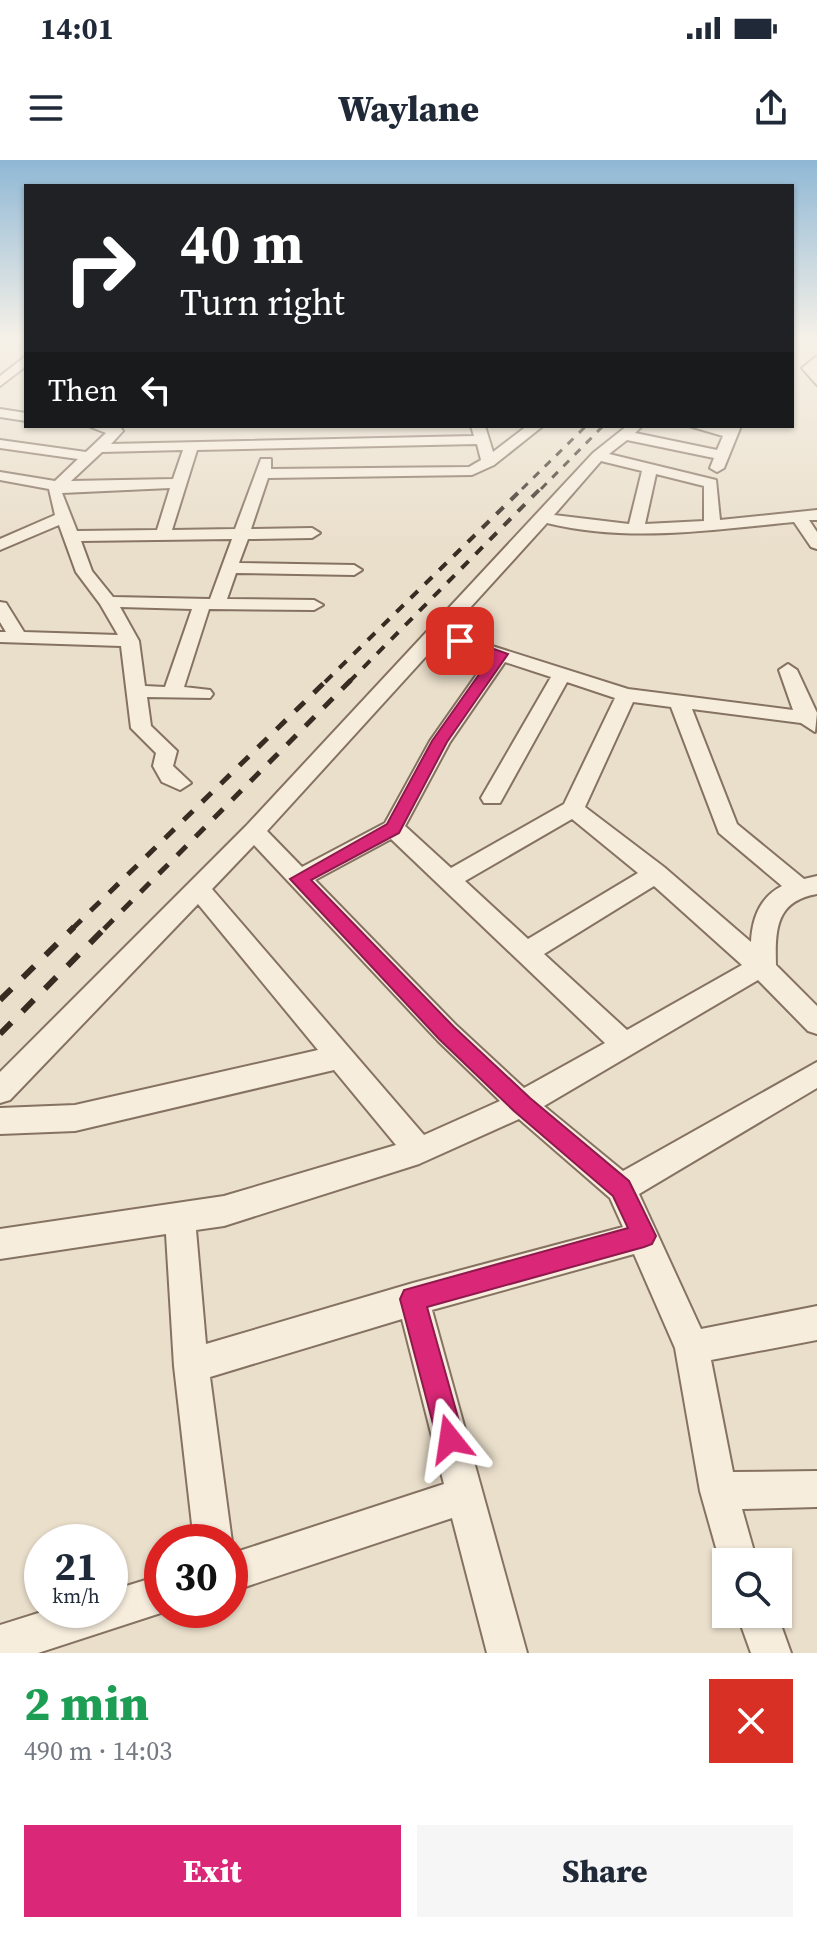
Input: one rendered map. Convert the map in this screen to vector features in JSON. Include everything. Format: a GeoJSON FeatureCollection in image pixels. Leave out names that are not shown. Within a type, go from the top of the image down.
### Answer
{"type":"FeatureCollection","features":[{"type":"Feature","properties":{"kind":"street"},"geometry":{"type":"LineString","coordinates":[[0,413],[24,417]]}},
{"type":"Feature","properties":{"kind":"street"},"geometry":{"type":"LineString","coordinates":[[123,428],[58,486],[55,493],[84,572],[108,602],[130,641],[141,728],[162,743],[167,751],[163,766],[169,777],[180,783]]}},
{"type":"Feature","properties":{"kind":"street"},"geometry":{"type":"LineString","coordinates":[[261,474],[465,472],[489,462],[533,428]]}},
{"type":"Feature","properties":{"kind":"street"},"geometry":{"type":"LineString","coordinates":[[712,523],[711,483],[732,430]]}},
{"type":"Feature","properties":{"kind":"street"},"geometry":{"type":"LineString","coordinates":[[0,1091],[254,831],[439,635],[598,456],[630,431],[722,455]]}},
{"type":"Feature","properties":{"kind":"street"},"geometry":{"type":"LineString","coordinates":[[0,444],[95,452],[480,433],[489,462]]}},
{"type":"Feature","properties":{"kind":"street"},"geometry":{"type":"LineString","coordinates":[[172,693],[210,604],[230,568],[272,444]]}},
{"type":"Feature","properties":{"kind":"street"},"geometry":{"type":"LineString","coordinates":[[0,460],[18,446]]}},
{"type":"Feature","properties":{"kind":"street"},"geometry":{"type":"LineString","coordinates":[[163,535],[191,446]]}},
{"type":"Feature","properties":{"kind":"street"},"geometry":{"type":"LineString","coordinates":[[598,456],[711,483]]}},
{"type":"Feature","properties":{"kind":"street"},"geometry":{"type":"LineString","coordinates":[[636,529],[650,469]]}},
{"type":"Feature","properties":{"kind":"street"},"geometry":{"type":"LineString","coordinates":[[0,476],[58,486],[180,483]]}},
{"type":"Feature","properties":{"kind":"street"},"geometry":{"type":"LineString","coordinates":[[0,487],[23,480]]}},
{"type":"Feature","properties":{"kind":"street"},"geometry":{"type":"LineString","coordinates":[[544,517],[590,528],[636,529],[808,516],[817,544]]}},
{"type":"Feature","properties":{"kind":"street"},"geometry":{"type":"LineString","coordinates":[[0,545],[64,517]]}},
{"type":"Feature","properties":{"kind":"street"},"geometry":{"type":"LineString","coordinates":[[71,536],[312,533]]}},
{"type":"Feature","properties":{"kind":"street"},"geometry":{"type":"LineString","coordinates":[[230,568],[354,570]]}},
{"type":"Feature","properties":{"kind":"street"},"geometry":{"type":"LineString","coordinates":[[108,602],[314,605]]}},
{"type":"Feature","properties":{"kind":"street"},"geometry":{"type":"LineString","coordinates":[[0,607],[9,637],[130,641]]}},
{"type":"Feature","properties":{"kind":"street"},"geometry":{"type":"LineString","coordinates":[[439,635],[626,695],[813,721]]}},
{"type":"Feature","properties":{"kind":"street"},"geometry":{"type":"LineString","coordinates":[[299,879],[393,828],[440,741],[501,654]]}},
{"type":"Feature","properties":{"kind":"street"},"geometry":{"type":"LineString","coordinates":[[788,670],[813,721]]}},
{"type":"Feature","properties":{"kind":"street"},"geometry":{"type":"LineString","coordinates":[[492,798],[562,674]]}},
{"type":"Feature","properties":{"kind":"street"},"geometry":{"type":"LineString","coordinates":[[134,691],[203,694]]}},
{"type":"Feature","properties":{"kind":"street"},"geometry":{"type":"LineString","coordinates":[[449,880],[573,809],[626,695]]}},
{"type":"Feature","properties":{"kind":"street"},"geometry":{"type":"LineString","coordinates":[[680,704],[727,828],[808,886]]}},
{"type":"Feature","properties":{"kind":"street"},"geometry":{"type":"LineString","coordinates":[[573,809],[656,873],[763,965],[817,1023]]}},
{"type":"Feature","properties":{"kind":"street"},"geometry":{"type":"LineString","coordinates":[[393,828],[623,1043]]}},
{"type":"Feature","properties":{"kind":"street"},"geometry":{"type":"LineString","coordinates":[[254,831],[447,1033],[522,1104],[621,1188],[692,1347],[718,1491],[734,1548]]}},
{"type":"Feature","properties":{"kind":"street"},"geometry":{"type":"LineString","coordinates":[[527,952],[656,873]]}},
{"type":"Feature","properties":{"kind":"street"},"geometry":{"type":"LineString","coordinates":[[763,965],[767,911],[780,897],[808,886]]}},
{"type":"Feature","properties":{"kind":"street"},"geometry":{"type":"LineString","coordinates":[[198,888],[419,1151]]}},
{"type":"Feature","properties":{"kind":"street"},"geometry":{"type":"LineString","coordinates":[[0,1244],[180,1220],[224,1211],[419,1151],[522,1104],[763,965]]}},
{"type":"Feature","properties":{"kind":"street"},"geometry":{"type":"LineString","coordinates":[[0,1121],[75,1118],[340,1057]]}},
{"type":"Feature","properties":{"kind":"street"},"geometry":{"type":"LineString","coordinates":[[621,1188],[817,1074]]}},
{"type":"Feature","properties":{"kind":"street"},"geometry":{"type":"LineString","coordinates":[[180,1220],[191,1366],[211,1524]]}},
{"type":"Feature","properties":{"kind":"street"},"geometry":{"type":"LineString","coordinates":[[191,1366],[413,1299],[644,1236]]}},
{"type":"Feature","properties":{"kind":"street"},"geometry":{"type":"LineString","coordinates":[[413,1299],[507,1653]]}},
{"type":"Feature","properties":{"kind":"street"},"geometry":{"type":"LineString","coordinates":[[692,1347],[817,1323]]}},
{"type":"Feature","properties":{"kind":"street"},"geometry":{"type":"LineString","coordinates":[[718,1491],[817,1489]]}},
{"type":"Feature","properties":{"kind":"street"},"geometry":{"type":"LineString","coordinates":[[248,1567],[465,1495]]}},
{"type":"Feature","properties":{"kind":"street"},"geometry":{"type":"LineString","coordinates":[[0,1645],[144,1600]]}},
{"type":"Feature","properties":{"kind":"street"},"geometry":{"type":"LineString","coordinates":[[762,1628],[771,1653]]}},
{"type":"Feature","properties":{"kind":"railway"},"geometry":{"type":"LineString","coordinates":[[522,489],[584,428]]}},
{"type":"Feature","properties":{"kind":"railway"},"geometry":{"type":"LineString","coordinates":[[541,489],[601,428]]}},
{"type":"Feature","properties":{"kind":"railway"},"geometry":{"type":"LineString","coordinates":[[325,682],[524,487]]}},
{"type":"Feature","properties":{"kind":"railway"},"geometry":{"type":"LineString","coordinates":[[349,682],[542,487]]}},
{"type":"Feature","properties":{"kind":"railway"},"geometry":{"type":"LineString","coordinates":[[72,929],[327,680]]}},
{"type":"Feature","properties":{"kind":"railway"},"geometry":{"type":"LineString","coordinates":[[104,929],[351,680]]}},
{"type":"Feature","properties":{"kind":"railway"},"geometry":{"type":"LineString","coordinates":[[0,1000],[74,927]]}},
{"type":"Feature","properties":{"kind":"railway"},"geometry":{"type":"LineString","coordinates":[[0,1034],[106,927]]}},
{"type":"Feature","properties":{"kind":"route"},"geometry":{"type":"LineString","coordinates":[[450,1439],[413,1299],[644,1236],[621,1188],[522,1104],[447,1033],[299,879],[393,828],[415,782],[440,741],[501,654],[460,641]]}}]}
